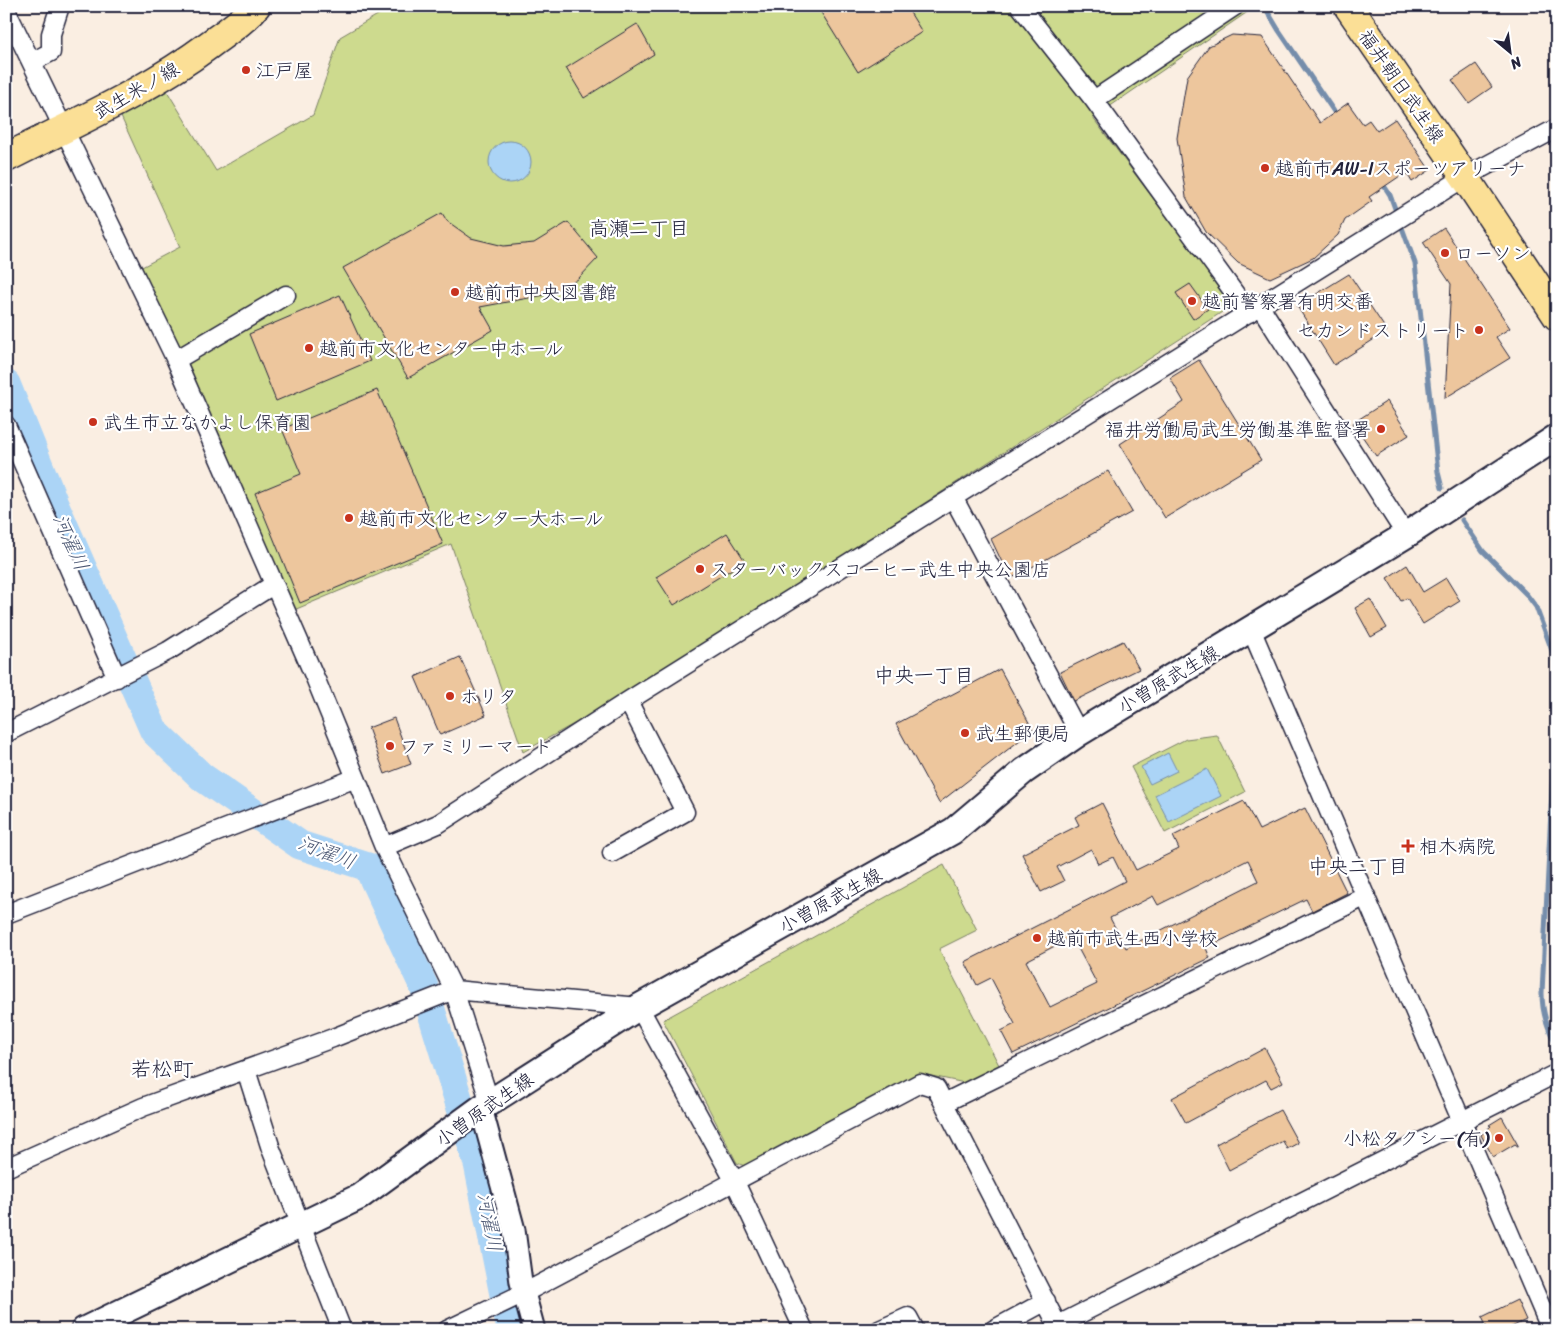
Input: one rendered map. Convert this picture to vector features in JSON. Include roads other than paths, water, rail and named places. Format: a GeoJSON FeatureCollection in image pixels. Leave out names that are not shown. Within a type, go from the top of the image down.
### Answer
{"type":"FeatureCollection","features":[{"type":"Feature","properties":{"kind":"main road","name":"福井朝日武生線"},"geometry":{"type":"LineString","coordinates":[[1348,6],[1557,316]]}},
{"type":"Feature","properties":{"kind":"main road","name":"武生米ノ線"},"geometry":{"type":"LineString","coordinates":[[6,158],[114,106],[168,75],[255,9]]}},
{"type":"Feature","properties":{"kind":"main road","name":"小曽原武生線"},"geometry":{"type":"LineString","coordinates":[[84,1330],[343,1206],[375,1187],[478,1111],[639,1007],[953,831],[1024,770],[1079,733],[1406,534],[1557,437]]}},
{"type":"Feature","properties":{"kind":"street"},"geometry":{"type":"LineString","coordinates":[[32,62],[51,52],[51,34],[60,6]]}},
{"type":"Feature","properties":{"kind":"street"},"geometry":{"type":"LineString","coordinates":[[1020,6],[1254,310],[1406,534]]}},
{"type":"Feature","properties":{"kind":"street"},"geometry":{"type":"LineString","coordinates":[[1094,100],[1235,6]]}},
{"type":"Feature","properties":{"kind":"street"},"geometry":{"type":"LineString","coordinates":[[6,10],[176,360],[274,585],[384,847],[454,990],[478,1111],[514,1230],[524,1293],[534,1330]]}},
{"type":"Feature","properties":{"kind":"street"},"geometry":{"type":"LineString","coordinates":[[384,847],[438,824],[628,701],[1465,177],[1557,128]]}},
{"type":"Feature","properties":{"kind":"street"},"geometry":{"type":"LineString","coordinates":[[176,360],[286,295]]}},
{"type":"Feature","properties":{"kind":"street"},"geometry":{"type":"LineString","coordinates":[[6,425],[117,678]]}},
{"type":"Feature","properties":{"kind":"street"},"geometry":{"type":"LineString","coordinates":[[953,497],[1079,733]]}},
{"type":"Feature","properties":{"kind":"street"},"geometry":{"type":"LineString","coordinates":[[6,733],[168,651],[274,585]]}},
{"type":"Feature","properties":{"kind":"street"},"geometry":{"type":"LineString","coordinates":[[1251,629],[1551,1330]]}},
{"type":"Feature","properties":{"kind":"street"},"geometry":{"type":"LineString","coordinates":[[612,853],[685,812],[628,701]]}},
{"type":"Feature","properties":{"kind":"street"},"geometry":{"type":"LineString","coordinates":[[6,914],[356,778]]}},
{"type":"Feature","properties":{"kind":"street"},"geometry":{"type":"LineString","coordinates":[[944,1103],[1366,896]]}},
{"type":"Feature","properties":{"kind":"street"},"geometry":{"type":"LineString","coordinates":[[6,1168],[143,1106],[246,1070],[454,990],[639,1007],[735,1182],[804,1330]]}},
{"type":"Feature","properties":{"kind":"street"},"geometry":{"type":"LineString","coordinates":[[246,1070],[271,1149],[342,1330]]}},
{"type":"Feature","properties":{"kind":"street"},"geometry":{"type":"LineString","coordinates":[[447,1330],[524,1293],[920,1083],[936,1088],[1059,1328],[1557,1073]]}},
{"type":"Feature","properties":{"kind":"street"},"geometry":{"type":"LineString","coordinates":[[993,1330],[1046,1301]]}},
{"type":"Feature","properties":{"kind":"street"},"geometry":{"type":"LineString","coordinates":[[879,1330],[908,1317],[915,1330]]}},
{"type":"Feature","properties":{"kind":"water"},"geometry":{"type":"Polygon","coordinates":[[[506,141],[514,141],[525,147],[531,162],[525,177],[514,183],[506,183],[495,177],[489,166],[489,158],[495,147],[506,141]]]}},
{"type":"Feature","properties":{"kind":"water"},"geometry":{"type":"Polygon","coordinates":[[[1168,753],[1177,771],[1150,784],[1141,767],[1168,753]]]}},
{"type":"Feature","properties":{"kind":"water"},"geometry":{"type":"Polygon","coordinates":[[[1207,769],[1221,796],[1169,822],[1155,795],[1207,769]]]}},
{"type":"Feature","properties":{"kind":"waterway"},"geometry":{"type":"LineString","coordinates":[[1262,6],[1266,9],[1337,116]]}},
{"type":"Feature","properties":{"kind":"waterway"},"geometry":{"type":"LineString","coordinates":[[1381,181],[1390,195],[1415,263],[1438,472],[1442,488]]}},
{"type":"Feature","properties":{"kind":"waterway","name":"河濯川"},"geometry":{"type":"LineString","coordinates":[[6,384],[54,503],[154,731],[202,777],[300,845],[368,867],[424,987],[478,1164],[511,1330]]}},
{"type":"Feature","properties":{"kind":"waterway"},"geometry":{"type":"LineString","coordinates":[[1462,520],[1483,551],[1527,595],[1536,607],[1554,656],[1557,670]]}},
{"type":"Feature","properties":{"kind":"waterway"},"geometry":{"type":"LineString","coordinates":[[1557,688],[1542,993],[1546,1021],[1557,1047]]}},
{"type":"Feature","properties":{"kind":"place","name":"江戸屋"},"geometry":{"type":"Point","coordinates":[246,70]}},
{"type":"Feature","properties":{"kind":"place","name":"越前市AW-Iスポーツアリーナ"},"geometry":{"type":"Point","coordinates":[1265,168]}},
{"type":"Feature","properties":{"kind":"place","name":"ローソン"},"geometry":{"type":"Point","coordinates":[1445,253]}},
{"type":"Feature","properties":{"kind":"place","name":"越前市中央図書館"},"geometry":{"type":"Point","coordinates":[455,292]}},
{"type":"Feature","properties":{"kind":"place","name":"越前警察署有明交番"},"geometry":{"type":"Point","coordinates":[1192,301]}},
{"type":"Feature","properties":{"kind":"place","name":"セカンドストリート"},"geometry":{"type":"Point","coordinates":[1479,330]}},
{"type":"Feature","properties":{"kind":"place","name":"越前市文化センター中ホール"},"geometry":{"type":"Point","coordinates":[309,348]}},
{"type":"Feature","properties":{"kind":"place","name":"武生市立なかよし保育園"},"geometry":{"type":"Point","coordinates":[93,422]}},
{"type":"Feature","properties":{"kind":"place","name":"福井労働局武生労働基準監督署"},"geometry":{"type":"Point","coordinates":[1381,429]}},
{"type":"Feature","properties":{"kind":"place","name":"越前市文化センター大ホール"},"geometry":{"type":"Point","coordinates":[349,518]}},
{"type":"Feature","properties":{"kind":"place","name":"スターバックスコーヒー武生中央公園店"},"geometry":{"type":"Point","coordinates":[700,569]}},
{"type":"Feature","properties":{"kind":"place","name":"ホリタ"},"geometry":{"type":"Point","coordinates":[450,696]}},
{"type":"Feature","properties":{"kind":"place","name":"武生郵便局"},"geometry":{"type":"Point","coordinates":[965,733]}},
{"type":"Feature","properties":{"kind":"place","name":"ファミリーマート"},"geometry":{"type":"Point","coordinates":[390,746]}},
{"type":"Feature","properties":{"kind":"place","name":"相木病院"},"geometry":{"type":"Point","coordinates":[1408,846]}},
{"type":"Feature","properties":{"kind":"place","name":"越前市武生西小学校"},"geometry":{"type":"Point","coordinates":[1037,938]}},
{"type":"Feature","properties":{"kind":"place","name":"小松タクシー(有)"},"geometry":{"type":"Point","coordinates":[1499,1138]}},
{"type":"Feature","properties":{"kind":"district","name":"高瀬二丁目"},"geometry":{"type":"Point","coordinates":[639,228]}},
{"type":"Feature","properties":{"kind":"district","name":"中央一丁目"},"geometry":{"type":"Point","coordinates":[924,675]}},
{"type":"Feature","properties":{"kind":"district","name":"中央二丁目"},"geometry":{"type":"Point","coordinates":[1358,866]}},
{"type":"Feature","properties":{"kind":"district","name":"若松町"},"geometry":{"type":"Point","coordinates":[162,1069]}}]}
